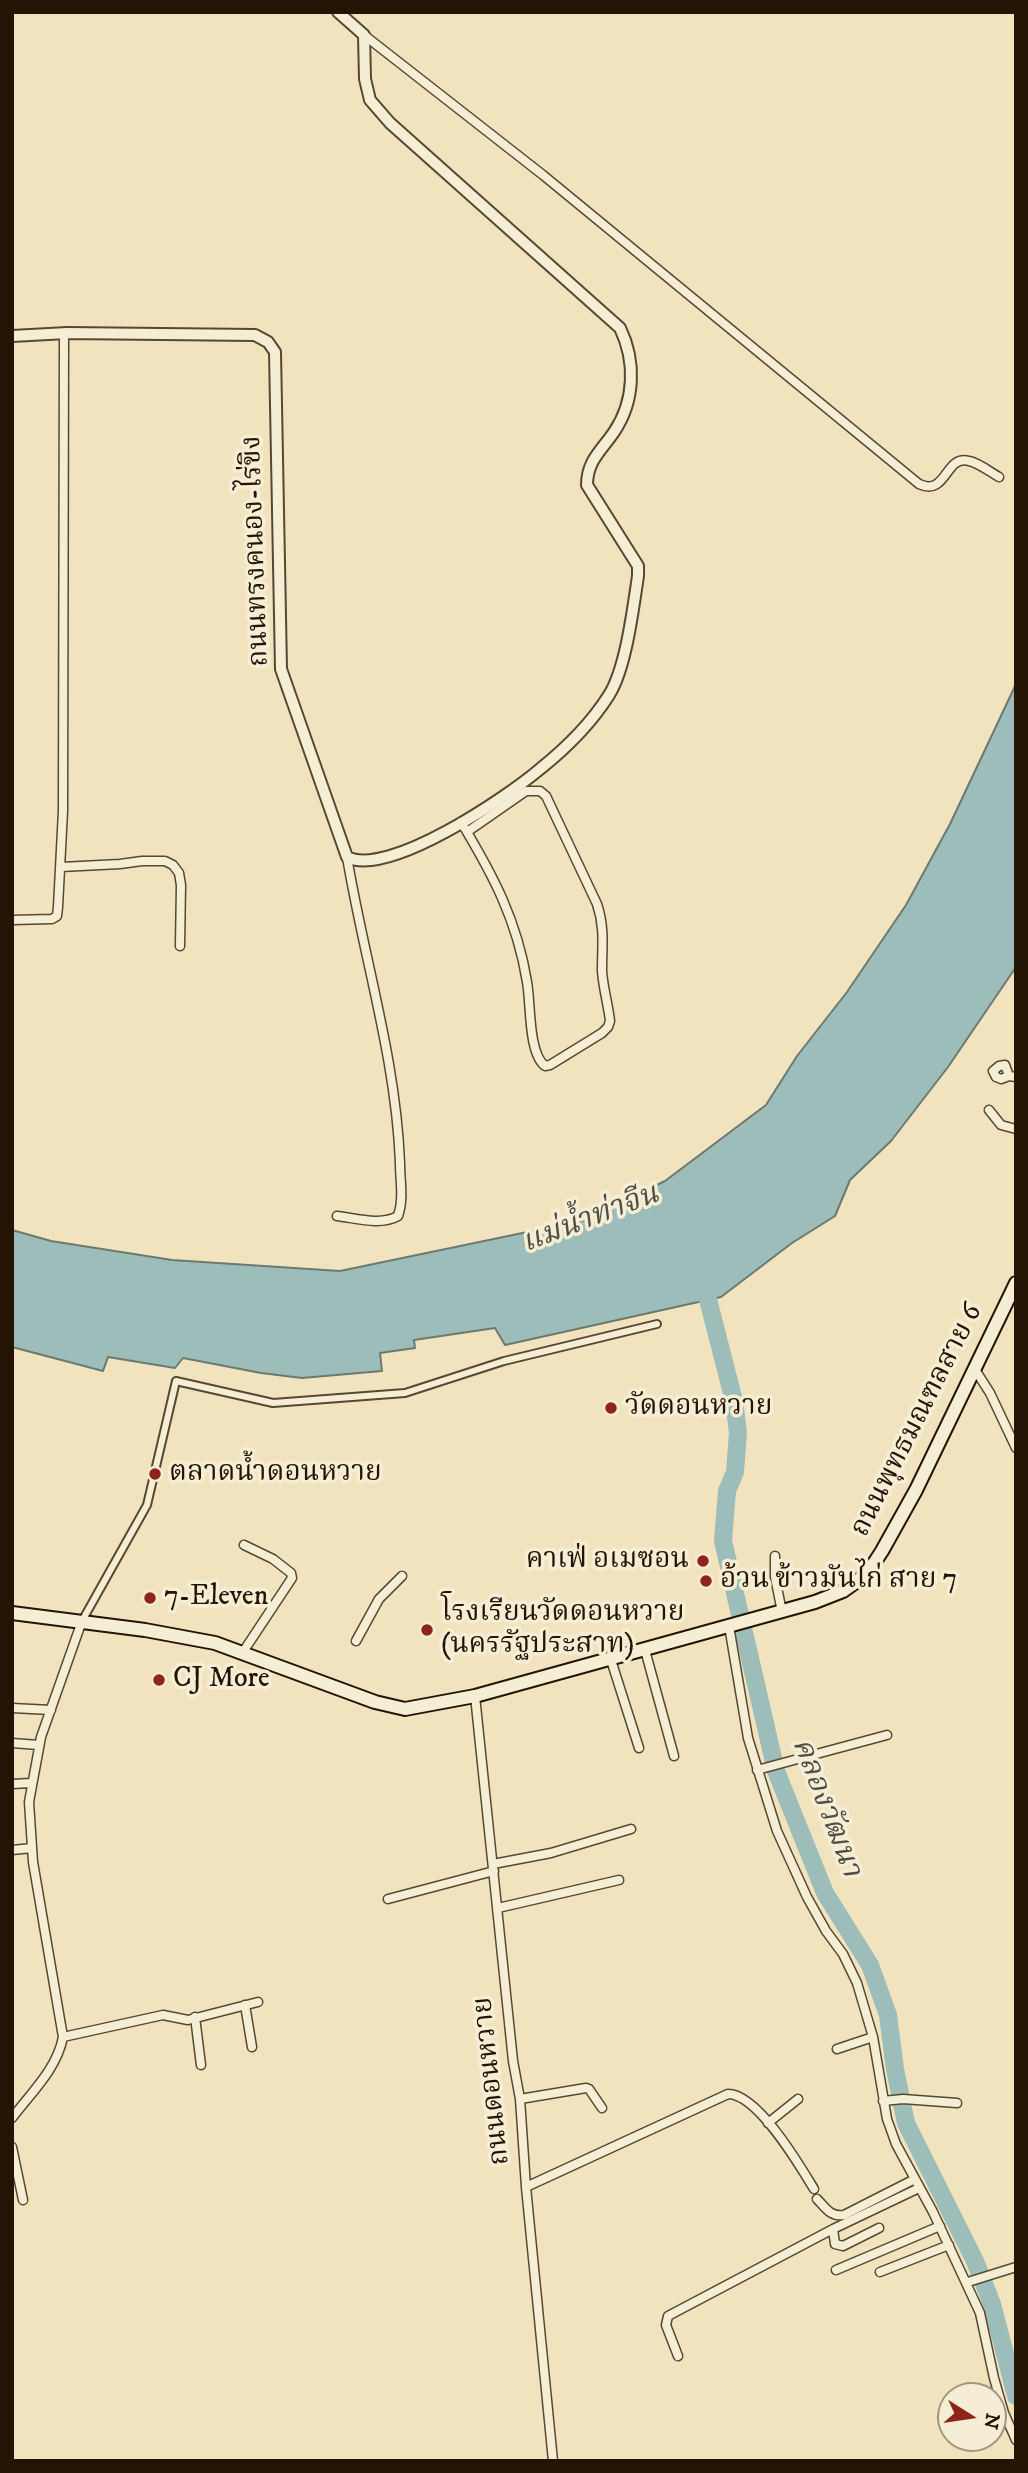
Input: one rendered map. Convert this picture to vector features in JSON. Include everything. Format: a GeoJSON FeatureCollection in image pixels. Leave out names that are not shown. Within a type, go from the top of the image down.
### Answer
{"type":"FeatureCollection","features":[{"type":"Feature","properties":{"kind":"main road","name":"ถนนพุทธมณฑลสาย 6"},"geometry":{"type":"LineString","coordinates":[[12,1613],[187,1636],[243,1652],[394,1708],[415,1709],[611,1660],[815,1602],[843,1591],[866,1574],[916,1490],[1016,1283]]}},
{"type":"Feature","properties":{"kind":"street"},"geometry":{"type":"LineString","coordinates":[[338,12],[543,175],[919,484],[927,488],[936,486],[954,464],[965,460],[999,477]]}},
{"type":"Feature","properties":{"kind":"street"},"geometry":{"type":"LineString","coordinates":[[364,34],[365,79],[370,100],[390,122],[620,328],[628,345],[632,366],[630,387],[621,421],[592,460],[587,473],[587,485],[638,566],[620,668],[610,694],[574,736],[540,770],[464,827]]}},
{"type":"Feature","properties":{"kind":"street"},"geometry":{"type":"LineString","coordinates":[[12,920],[43,921],[57,916],[61,867],[64,333]]}},
{"type":"Feature","properties":{"kind":"street","name":"ถนนทรงคนอง-ไร่ขิง"},"geometry":{"type":"LineString","coordinates":[[12,336],[64,333],[255,335],[268,342],[275,352],[281,669],[347,857]]}},
{"type":"Feature","properties":{"kind":"street"},"geometry":{"type":"LineString","coordinates":[[347,857],[366,862],[394,856],[464,827],[526,791],[540,791],[546,796],[602,919],[602,973],[610,1021],[602,1033],[550,1065],[545,1066],[540,1062],[534,1044],[527,981],[513,922],[484,859],[464,827]]}},
{"type":"Feature","properties":{"kind":"street"},"geometry":{"type":"LineString","coordinates":[[337,1216],[382,1221],[392,1219],[398,1216],[402,1196],[392,1079],[347,857]]}},
{"type":"Feature","properties":{"kind":"street"},"geometry":{"type":"LineString","coordinates":[[61,867],[142,860],[165,861],[173,865],[179,873],[181,886],[180,946]]}},
{"type":"Feature","properties":{"kind":"street"},"geometry":{"type":"LineString","coordinates":[[989,1110],[1001,1125],[1016,1129]]}},
{"type":"Feature","properties":{"kind":"street"},"geometry":{"type":"LineString","coordinates":[[12,2118],[52,2067],[63,2037],[29,1821],[31,1783],[39,1745],[82,1622],[147,1505],[176,1381],[273,1403],[405,1393],[504,1360],[657,1324]]}},
{"type":"Feature","properties":{"kind":"street"},"geometry":{"type":"LineString","coordinates":[[974,1368],[990,1393],[1016,1448]]}},
{"type":"Feature","properties":{"kind":"street"},"geometry":{"type":"LineString","coordinates":[[243,1652],[292,1578],[291,1573],[273,1559],[244,1545]]}},
{"type":"Feature","properties":{"kind":"street"},"geometry":{"type":"LineString","coordinates":[[775,1556],[775,1577],[782,1612]]}},
{"type":"Feature","properties":{"kind":"street"},"geometry":{"type":"LineString","coordinates":[[356,1641],[379,1599],[402,1576]]}},
{"type":"Feature","properties":{"kind":"street"},"geometry":{"type":"LineString","coordinates":[[738,1624],[742,1708],[757,1770],[777,1830],[807,1897],[843,1954],[857,1983],[873,2037],[896,2144],[949,2245],[972,2281],[994,2378],[1004,2413],[1016,2440]]}},
{"type":"Feature","properties":{"kind":"street"},"geometry":{"type":"LineString","coordinates":[[645,1650],[674,1756]]}},
{"type":"Feature","properties":{"kind":"street"},"geometry":{"type":"LineString","coordinates":[[611,1660],[639,1748]]}},
{"type":"Feature","properties":{"kind":"street","name":"ถนนดอนหวาย"},"geometry":{"type":"LineString","coordinates":[[475,1696],[513,2061],[520,2099],[526,2187],[554,2461]]}},
{"type":"Feature","properties":{"kind":"street"},"geometry":{"type":"LineString","coordinates":[[12,1708],[51,1710]]}},
{"type":"Feature","properties":{"kind":"street"},"geometry":{"type":"LineString","coordinates":[[757,1770],[781,1761],[887,1735]]}},
{"type":"Feature","properties":{"kind":"street"},"geometry":{"type":"LineString","coordinates":[[12,1743],[39,1745]]}},
{"type":"Feature","properties":{"kind":"street"},"geometry":{"type":"LineString","coordinates":[[12,1784],[31,1783]]}},
{"type":"Feature","properties":{"kind":"street"},"geometry":{"type":"LineString","coordinates":[[388,1899],[631,1829]]}},
{"type":"Feature","properties":{"kind":"street"},"geometry":{"type":"LineString","coordinates":[[12,1850],[32,1848]]}},
{"type":"Feature","properties":{"kind":"street"},"geometry":{"type":"LineString","coordinates":[[498,1908],[619,1880]]}},
{"type":"Feature","properties":{"kind":"street"},"geometry":{"type":"LineString","coordinates":[[63,2037],[163,2015],[184,2020],[258,2002]]}},
{"type":"Feature","properties":{"kind":"street"},"geometry":{"type":"LineString","coordinates":[[245,2005],[253,2046]]}},
{"type":"Feature","properties":{"kind":"street"},"geometry":{"type":"LineString","coordinates":[[195,2017],[201,2065]]}},
{"type":"Feature","properties":{"kind":"street"},"geometry":{"type":"LineString","coordinates":[[837,2049],[873,2037]]}},
{"type":"Feature","properties":{"kind":"street"},"geometry":{"type":"LineString","coordinates":[[520,2099],[586,2088],[602,2108]]}},
{"type":"Feature","properties":{"kind":"street"},"geometry":{"type":"LineString","coordinates":[[526,2187],[729,2094],[743,2099],[785,2140],[830,2214],[844,2215],[917,2184]]}},
{"type":"Feature","properties":{"kind":"street"},"geometry":{"type":"LineString","coordinates":[[768,2123],[798,2099]]}},
{"type":"Feature","properties":{"kind":"street"},"geometry":{"type":"LineString","coordinates":[[886,2101],[903,2099],[957,2103]]}},
{"type":"Feature","properties":{"kind":"street"},"geometry":{"type":"LineString","coordinates":[[12,2147],[23,2200]]}},
{"type":"Feature","properties":{"kind":"street"},"geometry":{"type":"LineString","coordinates":[[678,2356],[666,2325],[668,2316],[917,2184]]}},
{"type":"Feature","properties":{"kind":"street"},"geometry":{"type":"LineString","coordinates":[[836,2270],[940,2226]]}},
{"type":"Feature","properties":{"kind":"street"},"geometry":{"type":"LineString","coordinates":[[833,2229],[835,2244],[843,2246],[879,2228]]}},
{"type":"Feature","properties":{"kind":"street"},"geometry":{"type":"LineString","coordinates":[[880,2272],[949,2245]]}},
{"type":"Feature","properties":{"kind":"street"},"geometry":{"type":"LineString","coordinates":[[972,2281],[1016,2267]]}},
{"type":"Feature","properties":{"kind":"water","name":"แม่น้ำท่าจีน"},"geometry":{"type":"Polygon","coordinates":[[[1016,684],[1016,967],[948,1067],[891,1141],[850,1180],[835,1216],[792,1243],[721,1297],[505,1345],[495,1328],[414,1340],[415,1348],[380,1353],[382,1371],[302,1378],[183,1358],[175,1368],[108,1357],[103,1371],[12,1347],[12,1230],[51,1241],[172,1260],[340,1271],[585,1220],[665,1181],[766,1105],[797,1056],[847,992],[906,905],[950,824],[1016,684]]]}},
{"type":"Feature","properties":{"kind":"waterway","name":"คลองวัฒนา"},"geometry":{"type":"LineString","coordinates":[[702,1276],[734,1401],[738,1433],[735,1472],[727,1491],[723,1541],[776,1771],[825,1893],[870,1965],[888,2015],[906,2123],[975,2261],[992,2304],[1016,2396]]}},
{"type":"Feature","properties":{"kind":"place","name":"วัดดอนหวาย"},"geometry":{"type":"Point","coordinates":[611,1408]}},
{"type":"Feature","properties":{"kind":"place","name":"ตลาดน้ำดอนหวาย"},"geometry":{"type":"Point","coordinates":[155,1474]}},
{"type":"Feature","properties":{"kind":"place","name":"คาเฟ่ อเมซอน"},"geometry":{"type":"Point","coordinates":[703,1561]}},
{"type":"Feature","properties":{"kind":"place","name":"อ้วน ข้าวมันไก่ สาย 7"},"geometry":{"type":"Point","coordinates":[706,1581]}},
{"type":"Feature","properties":{"kind":"place","name":"7-Eleven"},"geometry":{"type":"Point","coordinates":[150,1598]}},
{"type":"Feature","properties":{"kind":"place","name":"โรงเรียนวัดดอนหวาย (นครรัฐประสาท)"},"geometry":{"type":"Point","coordinates":[427,1630]}},
{"type":"Feature","properties":{"kind":"place","name":"CJ More"},"geometry":{"type":"Point","coordinates":[159,1680]}}]}
